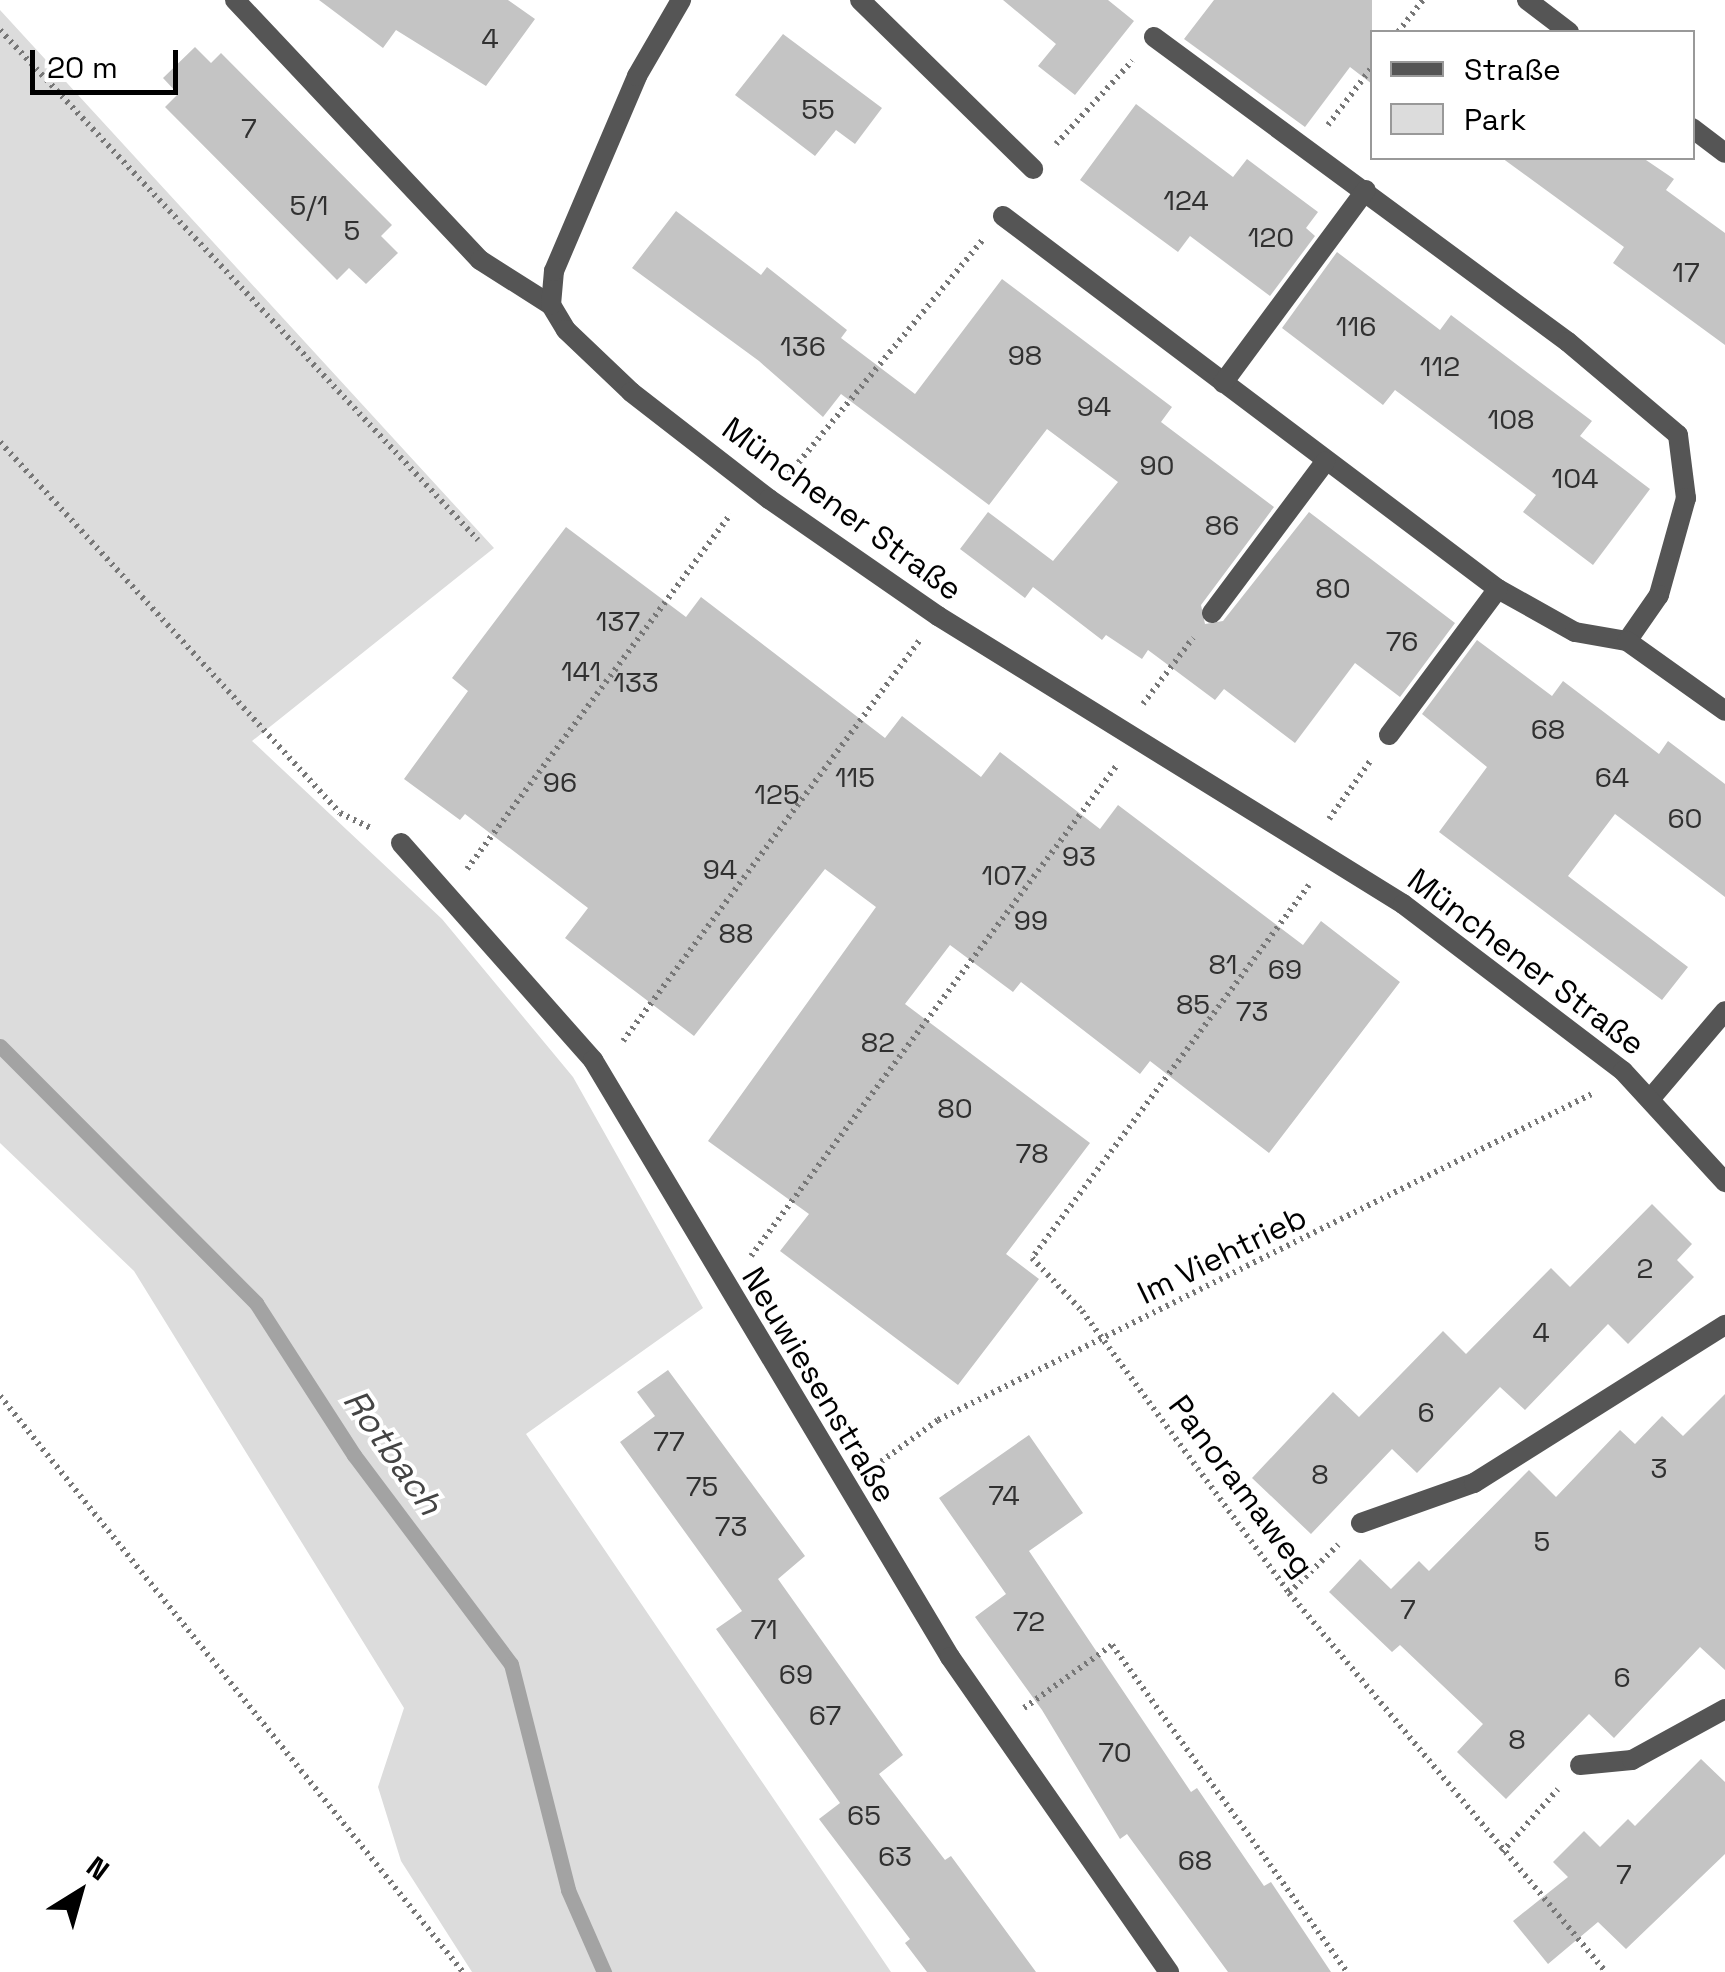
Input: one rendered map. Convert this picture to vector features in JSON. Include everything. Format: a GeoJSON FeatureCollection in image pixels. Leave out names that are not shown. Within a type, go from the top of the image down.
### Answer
{"type":"FeatureCollection","features":[{"type":"Feature","properties":{"kind":"street","name":"Münchener Straße"},"geometry":{"type":"LineString","coordinates":[[235,0],[480,260],[552,306],[566,330],[632,392],[761,492],[938,616],[1332,856],[1623,1071],[1725,1182]]}},
{"type":"Feature","properties":{"kind":"street"},"geometry":{"type":"LineString","coordinates":[[552,306],[554,272],[637,76],[682,0]]}},
{"type":"Feature","properties":{"kind":"street"},"geometry":{"type":"LineString","coordinates":[[860,0],[1032,169]]}},
{"type":"Feature","properties":{"kind":"street"},"geometry":{"type":"LineString","coordinates":[[1527,0],[1566,30]]}},
{"type":"Feature","properties":{"kind":"street"},"geometry":{"type":"LineString","coordinates":[[1154,37],[1311,148],[1568,342],[1678,434],[1686,498],[1658,595],[1628,642]]}},
{"type":"Feature","properties":{"kind":"street"},"geometry":{"type":"LineString","coordinates":[[1695,130],[1725,152]]}},
{"type":"Feature","properties":{"kind":"street"},"geometry":{"type":"LineString","coordinates":[[1223,383],[1366,190]]}},
{"type":"Feature","properties":{"kind":"street"},"geometry":{"type":"LineString","coordinates":[[1003,216],[1498,589],[1575,632],[1628,642],[1725,711]]}},
{"type":"Feature","properties":{"kind":"street"},"geometry":{"type":"LineString","coordinates":[[1212,613],[1325,462]]}},
{"type":"Feature","properties":{"kind":"street"},"geometry":{"type":"LineString","coordinates":[[1389,734],[1498,589]]}},
{"type":"Feature","properties":{"kind":"street","name":"Neuwiesenstraße"},"geometry":{"type":"LineString","coordinates":[[401,843],[599,1072],[847,1491],[998,1726],[1169,1972]]}},
{"type":"Feature","properties":{"kind":"street","name":"Münchener Straße"},"geometry":{"type":"LineString","coordinates":[[1651,1098],[1725,1012]]}},
{"type":"Feature","properties":{"kind":"street"},"geometry":{"type":"LineString","coordinates":[[1361,1522],[1474,1482],[1725,1326]]}},
{"type":"Feature","properties":{"kind":"street"},"geometry":{"type":"LineString","coordinates":[[1580,1765],[1632,1760],[1725,1709]]}},
{"type":"Feature","properties":{"kind":"path"},"geometry":{"type":"LineString","coordinates":[[1400,30],[1423,0]]}},
{"type":"Feature","properties":{"kind":"path"},"geometry":{"type":"LineString","coordinates":[[0,30],[478,540]]}},
{"type":"Feature","properties":{"kind":"path"},"geometry":{"type":"LineString","coordinates":[[1032,169],[1154,37]]}},
{"type":"Feature","properties":{"kind":"path"},"geometry":{"type":"LineString","coordinates":[[1311,148],[1370,70]]}},
{"type":"Feature","properties":{"kind":"path"},"geometry":{"type":"LineString","coordinates":[[447,895],[761,492],[1003,216]]}},
{"type":"Feature","properties":{"kind":"path"},"geometry":{"type":"LineString","coordinates":[[0,442],[340,813],[401,843]]}},
{"type":"Feature","properties":{"kind":"path"},"geometry":{"type":"LineString","coordinates":[[726,1288],[1129,735],[1212,613]]}},
{"type":"Feature","properties":{"kind":"path"},"geometry":{"type":"LineString","coordinates":[[599,1072],[938,616]]}},
{"type":"Feature","properties":{"kind":"path"},"geometry":{"type":"LineString","coordinates":[[1312,844],[1389,734]]}},
{"type":"Feature","properties":{"kind":"path","name":"Panoramaweg"},"geometry":{"type":"LineString","coordinates":[[1332,856],[1209,1014],[1032,1258],[1103,1342],[1289,1594],[1606,1972]]}},
{"type":"Feature","properties":{"kind":"path","name":"Im Viehtrieb"},"geometry":{"type":"LineString","coordinates":[[847,1491],[938,1420],[1574,1108],[1623,1071]]}},
{"type":"Feature","properties":{"kind":"path"},"geometry":{"type":"LineString","coordinates":[[0,1396],[462,1972]]}},
{"type":"Feature","properties":{"kind":"path"},"geometry":{"type":"LineString","coordinates":[[1289,1594],[1361,1522]]}},
{"type":"Feature","properties":{"kind":"path"},"geometry":{"type":"LineString","coordinates":[[998,1726],[1112,1644],[1347,1972]]}},
{"type":"Feature","properties":{"kind":"path"},"geometry":{"type":"LineString","coordinates":[[1502,1852],[1580,1765]]}},
{"type":"Feature","properties":{"kind":"green space"},"geometry":{"type":"Polygon","coordinates":[[[0,10],[494,548],[252,741],[442,919],[573,1077],[703,1308],[526,1434],[891,1972],[472,1972],[401,1861],[378,1787],[404,1708],[134,1271],[0,1143],[0,10]]]}},
{"type":"Feature","properties":{"kind":"building"},"geometry":{"type":"Polygon","coordinates":[[[319,0],[508,0],[535,19],[486,86],[396,30],[383,48],[319,0]]]}},
{"type":"Feature","properties":{"kind":"building"},"geometry":{"type":"Polygon","coordinates":[[[1003,0],[1108,0],[1134,21],[1075,95],[1038,66],[1056,44],[1003,0]]]}},
{"type":"Feature","properties":{"kind":"building"},"geometry":{"type":"Polygon","coordinates":[[[1214,0],[1372,0],[1370,82],[1350,67],[1305,127],[1184,39],[1214,0]]]}},
{"type":"Feature","properties":{"kind":"building"},"geometry":{"type":"Polygon","coordinates":[[[783,34],[882,108],[855,144],[836,130],[815,156],[735,95],[783,34]]]}},
{"type":"Feature","properties":{"kind":"building"},"geometry":{"type":"Polygon","coordinates":[[[195,47],[211,63],[221,53],[392,225],[381,236],[398,253],[366,284],[349,268],[337,280],[165,107],[178,94],[163,78],[195,47]]]}},
{"type":"Feature","properties":{"kind":"building"},"geometry":{"type":"Polygon","coordinates":[[[1136,104],[1233,177],[1247,159],[1318,212],[1306,228],[1315,236],[1270,296],[1190,236],[1178,252],[1080,180],[1136,104]]]}},
{"type":"Feature","properties":{"kind":"building"},"geometry":{"type":"Polygon","coordinates":[[[1505,160],[1646,160],[1674,179],[1666,190],[1725,233],[1725,345],[1613,263],[1624,247],[1505,160]]]}},
{"type":"Feature","properties":{"kind":"building"},"geometry":{"type":"Polygon","coordinates":[[[676,211],[761,275],[767,267],[847,330],[841,338],[915,394],[1002,279],[1172,407],[1161,422],[1274,507],[1201,605],[1205,624],[1223,621],[1309,512],[1455,623],[1400,697],[1355,663],[1295,743],[1224,689],[1215,700],[1148,650],[1142,659],[1106,635],[1102,640],[1033,587],[1025,598],[960,549],[988,512],[1053,561],[1118,482],[1047,429],[989,505],[841,394],[823,417],[759,361],[632,268],[676,211]]]}},
{"type":"Feature","properties":{"kind":"building"},"geometry":{"type":"Polygon","coordinates":[[[1337,252],[1440,330],[1451,315],[1592,421],[1580,436],[1650,489],[1593,565],[1523,512],[1536,495],[1395,390],[1383,405],[1282,328],[1337,252]]]}},
{"type":"Feature","properties":{"kind":"building"},"geometry":{"type":"Polygon","coordinates":[[[566,527],[686,617],[701,597],[885,738],[902,716],[981,777],[1000,752],[1100,829],[1118,805],[1303,945],[1321,921],[1400,982],[1269,1153],[1150,1061],[1140,1074],[1021,982],[1013,992],[950,945],[905,1004],[1090,1143],[1006,1254],[1039,1279],[958,1385],[780,1251],[809,1214],[708,1141],[876,907],[825,869],[694,1036],[565,938],[588,908],[465,814],[460,820],[404,779],[468,691],[452,678],[566,527]]]}},
{"type":"Feature","properties":{"kind":"building"},"geometry":{"type":"Polygon","coordinates":[[[1477,640],[1552,696],[1563,681],[1659,754],[1668,741],[1725,784],[1725,897],[1615,814],[1568,876],[1688,967],[1662,1000],[1439,832],[1487,767],[1422,714],[1477,640]]]}},
{"type":"Feature","properties":{"kind":"building"},"geometry":{"type":"Polygon","coordinates":[[[1652,1204],[1692,1244],[1677,1260],[1694,1277],[1628,1344],[1608,1324],[1525,1410],[1500,1387],[1417,1473],[1392,1449],[1311,1534],[1252,1478],[1333,1392],[1359,1417],[1443,1331],[1466,1354],[1551,1268],[1570,1287],[1652,1204]]]}},
{"type":"Feature","properties":{"kind":"building"},"geometry":{"type":"Polygon","coordinates":[[[668,1370],[805,1556],[778,1579],[903,1755],[879,1774],[945,1860],[951,1856],[1036,1972],[927,1972],[905,1943],[910,1939],[819,1819],[840,1803],[716,1629],[742,1611],[620,1442],[655,1416],[637,1392],[668,1370]]]}},
{"type":"Feature","properties":{"kind":"building"},"geometry":{"type":"Polygon","coordinates":[[[1725,1394],[1725,1670],[1700,1647],[1614,1738],[1589,1714],[1506,1799],[1457,1752],[1483,1724],[1400,1645],[1392,1652],[1329,1592],[1360,1559],[1391,1589],[1419,1561],[1429,1571],[1529,1470],[1556,1497],[1620,1430],[1635,1444],[1662,1416],[1683,1436],[1725,1394]]]}},
{"type":"Feature","properties":{"kind":"building"},"geometry":{"type":"Polygon","coordinates":[[[1029,1435],[1083,1513],[1029,1551],[1191,1792],[1197,1788],[1264,1886],[1271,1882],[1331,1972],[1228,1972],[1127,1834],[1120,1839],[1042,1710],[975,1617],[1006,1594],[939,1498],[1029,1435]]]}},
{"type":"Feature","properties":{"kind":"building"},"geometry":{"type":"Polygon","coordinates":[[[1701,1759],[1725,1782],[1725,1854],[1626,1949],[1598,1922],[1548,1964],[1513,1921],[1568,1877],[1553,1862],[1584,1831],[1600,1847],[1628,1819],[1635,1826],[1701,1759]]]}},
{"type":"Feature","properties":{"kind":"waterway","name":"Rotbach"},"geometry":{"type":"LineString","coordinates":[[0,1046],[256,1303],[354,1455],[511,1664],[568,1890],[604,1972]]}}]}
